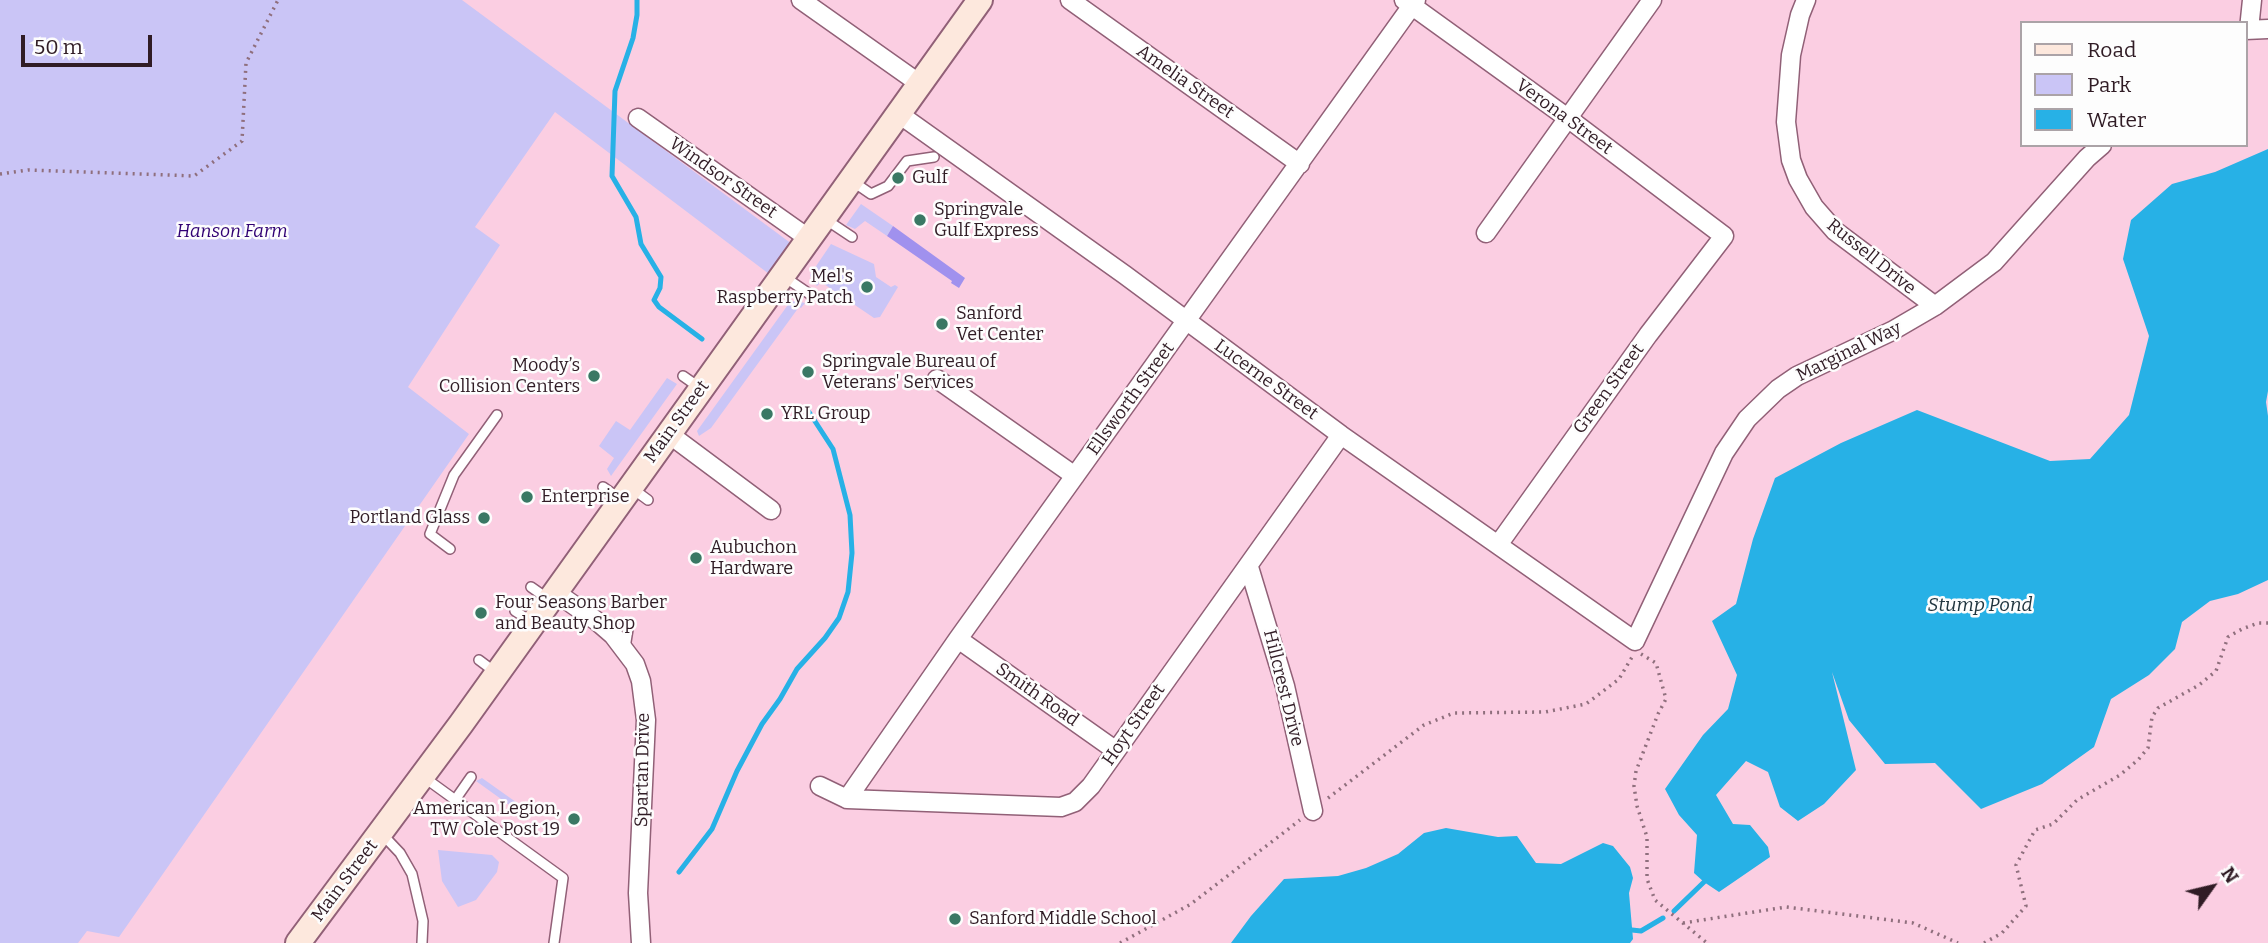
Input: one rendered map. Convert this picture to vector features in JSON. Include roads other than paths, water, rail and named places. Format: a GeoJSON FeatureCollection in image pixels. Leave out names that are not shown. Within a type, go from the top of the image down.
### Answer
{"type":"FeatureCollection","features":[{"type":"Feature","properties":{"kind":"main road","name":"Main Street"},"geometry":{"type":"LineString","coordinates":[[298,943],[422,776],[488,667],[524,617],[626,494],[669,434],[692,382],[782,275],[980,0]]}},
{"type":"Feature","properties":{"kind":"street"},"geometry":{"type":"LineString","coordinates":[[801,0],[920,84]]}},
{"type":"Feature","properties":{"kind":"street","name":"Amelia Street"},"geometry":{"type":"LineString","coordinates":[[1070,0],[1300,164]]}},
{"type":"Feature","properties":{"kind":"street"},"geometry":{"type":"LineString","coordinates":[[1486,233],[1652,0]]}},
{"type":"Feature","properties":{"kind":"street","name":"Russell Drive"},"geometry":{"type":"LineString","coordinates":[[1806,0],[1791,55],[1786,112],[1787,141],[1798,179],[1814,207],[1835,231],[1935,306]]}},
{"type":"Feature","properties":{"kind":"street"},"geometry":{"type":"LineString","coordinates":[[2252,0],[2247,29],[2268,29]]}},
{"type":"Feature","properties":{"kind":"street","name":"Ellsworth Street"},"geometry":{"type":"LineString","coordinates":[[847,799],[958,639],[1300,164],[1410,2]]}},
{"type":"Feature","properties":{"kind":"street","name":"Verona Street"},"geometry":{"type":"LineString","coordinates":[[1410,2],[1724,236]]}},
{"type":"Feature","properties":{"kind":"street","name":"Lucerne Street"},"geometry":{"type":"LineString","coordinates":[[899,114],[938,151],[1186,321],[1341,435],[1635,641]]}},
{"type":"Feature","properties":{"kind":"street","name":"Windsor Street"},"geometry":{"type":"LineString","coordinates":[[638,118],[808,238]]}},
{"type":"Feature","properties":{"kind":"street","name":"Marginal Way"},"geometry":{"type":"LineString","coordinates":[[1635,641],[1724,453],[1747,419],[1778,388],[1797,376],[1892,331],[1935,306],[1994,262],[2100,147]]}},
{"type":"Feature","properties":{"kind":"street","name":"Green Street"},"geometry":{"type":"LineString","coordinates":[[1498,545],[1648,335],[1724,236]]}},
{"type":"Feature","properties":{"kind":"street"},"geometry":{"type":"LineString","coordinates":[[937,379],[1075,476]]}},
{"type":"Feature","properties":{"kind":"street"},"geometry":{"type":"LineString","coordinates":[[669,434],[706,454],[771,510]]}},
{"type":"Feature","properties":{"kind":"street","name":"Hoyt Street"},"geometry":{"type":"LineString","coordinates":[[820,786],[847,799],[1061,807],[1080,799],[1249,567],[1341,435]]}},
{"type":"Feature","properties":{"kind":"street","name":"Hillcrest Drive"},"geometry":{"type":"LineString","coordinates":[[1249,567],[1285,686],[1313,811]]}},
{"type":"Feature","properties":{"kind":"street","name":"Spartan Drive"},"geometry":{"type":"LineString","coordinates":[[545,593],[598,622],[625,650],[635,664],[641,681],[646,720],[638,893],[641,943]]}},
{"type":"Feature","properties":{"kind":"street","name":"Smith Road"},"geometry":{"type":"LineString","coordinates":[[958,639],[1115,750]]}},
{"type":"Feature","properties":{"kind":"lane"},"geometry":{"type":"LineString","coordinates":[[850,180],[871,194],[888,186],[908,161],[938,151]]}},
{"type":"Feature","properties":{"kind":"lane"},"geometry":{"type":"LineString","coordinates":[[873,195],[889,192],[913,165],[938,151]]}},
{"type":"Feature","properties":{"kind":"lane"},"geometry":{"type":"LineString","coordinates":[[823,218],[852,237]]}},
{"type":"Feature","properties":{"kind":"lane"},"geometry":{"type":"LineString","coordinates":[[782,275],[811,295]]}},
{"type":"Feature","properties":{"kind":"lane"},"geometry":{"type":"LineString","coordinates":[[450,549],[430,534],[454,475],[497,415]]}},
{"type":"Feature","properties":{"kind":"lane"},"geometry":{"type":"LineString","coordinates":[[625,650],[629,623]]}},
{"type":"Feature","properties":{"kind":"lane"},"geometry":{"type":"LineString","coordinates":[[422,776],[563,877],[554,943]]}},
{"type":"Feature","properties":{"kind":"lane"},"geometry":{"type":"LineString","coordinates":[[455,800],[471,777]]}},
{"type":"Feature","properties":{"kind":"lane"},"geometry":{"type":"LineString","coordinates":[[381,834],[400,853],[412,874],[423,921],[422,943]]}},
{"type":"Feature","properties":{"kind":"water","name":"Stump Pond"},"geometry":{"type":"Polygon","coordinates":[[[2268,149],[2268,580],[2238,594],[2210,601],[2182,622],[2175,649],[2149,675],[2111,699],[2094,747],[2042,784],[1981,809],[1935,763],[1885,764],[1849,720],[1832,672],[1856,770],[1824,804],[1798,821],[1780,807],[1768,772],[1746,761],[1716,795],[1733,824],[1750,825],[1768,847],[1770,857],[1719,892],[1704,882],[1694,873],[1697,835],[1679,815],[1665,789],[1703,735],[1728,709],[1737,675],[1712,621],[1736,604],[1753,539],[1775,478],[1841,443],[1917,410],[2050,461],[2090,459],[2129,415],[2149,336],[2123,259],[2131,220],[2172,184],[2215,172],[2268,149]]]}},
{"type":"Feature","properties":{"kind":"water"},"geometry":{"type":"Polygon","coordinates":[[[1446,828],[1498,837],[1517,836],[1536,863],[1561,864],[1603,843],[1613,846],[1630,867],[1633,878],[1629,893],[1633,939],[1630,943],[1231,943],[1284,879],[1338,876],[1366,868],[1398,854],[1424,833],[1446,828]]]}},
{"type":"Feature","properties":{"kind":"waterway"},"geometry":{"type":"LineString","coordinates":[[637,0],[633,38],[615,91],[612,176],[636,217],[641,244],[661,277],[660,288],[654,300],[659,307],[702,339]]}},
{"type":"Feature","properties":{"kind":"waterway"},"geometry":{"type":"LineString","coordinates":[[679,872],[712,829],[737,771],[762,724],[797,669],[839,618],[848,592],[852,553],[850,515],[833,449],[807,409]]}},
{"type":"Feature","properties":{"kind":"waterway"},"geometry":{"type":"LineString","coordinates":[[1674,911],[1704,882]]}},
{"type":"Feature","properties":{"kind":"waterway"},"geometry":{"type":"LineString","coordinates":[[1632,930],[1641,931],[1663,918]]}},
{"type":"Feature","properties":{"kind":"place","name":"Gulf"},"geometry":{"type":"Point","coordinates":[898,178]}},
{"type":"Feature","properties":{"kind":"place","name":"Springvale Gulf Express"},"geometry":{"type":"Point","coordinates":[920,220]}},
{"type":"Feature","properties":{"kind":"place","name":"Mel's Raspberry Patch"},"geometry":{"type":"Point","coordinates":[867,287]}},
{"type":"Feature","properties":{"kind":"place","name":"Sanford Vet Center"},"geometry":{"type":"Point","coordinates":[942,324]}},
{"type":"Feature","properties":{"kind":"place","name":"Springvale Bureau of Veterans' Services"},"geometry":{"type":"Point","coordinates":[808,372]}},
{"type":"Feature","properties":{"kind":"place","name":"Moody’s Collision Centers"},"geometry":{"type":"Point","coordinates":[594,376]}},
{"type":"Feature","properties":{"kind":"place","name":"YRL Group"},"geometry":{"type":"Point","coordinates":[767,414]}},
{"type":"Feature","properties":{"kind":"place","name":"Enterprise"},"geometry":{"type":"Point","coordinates":[527,497]}},
{"type":"Feature","properties":{"kind":"place","name":"Portland Glass"},"geometry":{"type":"Point","coordinates":[484,518]}},
{"type":"Feature","properties":{"kind":"place","name":"Aubuchon Hardware"},"geometry":{"type":"Point","coordinates":[696,558]}},
{"type":"Feature","properties":{"kind":"place","name":"Four Seasons Barber and Beauty Shop"},"geometry":{"type":"Point","coordinates":[481,613]}},
{"type":"Feature","properties":{"kind":"place","name":"American Legion, TW Cole Post 19"},"geometry":{"type":"Point","coordinates":[574,819]}},
{"type":"Feature","properties":{"kind":"place","name":"Sanford Middle School"},"geometry":{"type":"Point","coordinates":[955,919]}},
{"type":"Feature","properties":{"kind":"park label","name":"Hanson Farm"},"geometry":{"type":"Point","coordinates":[232,232]}}]}
